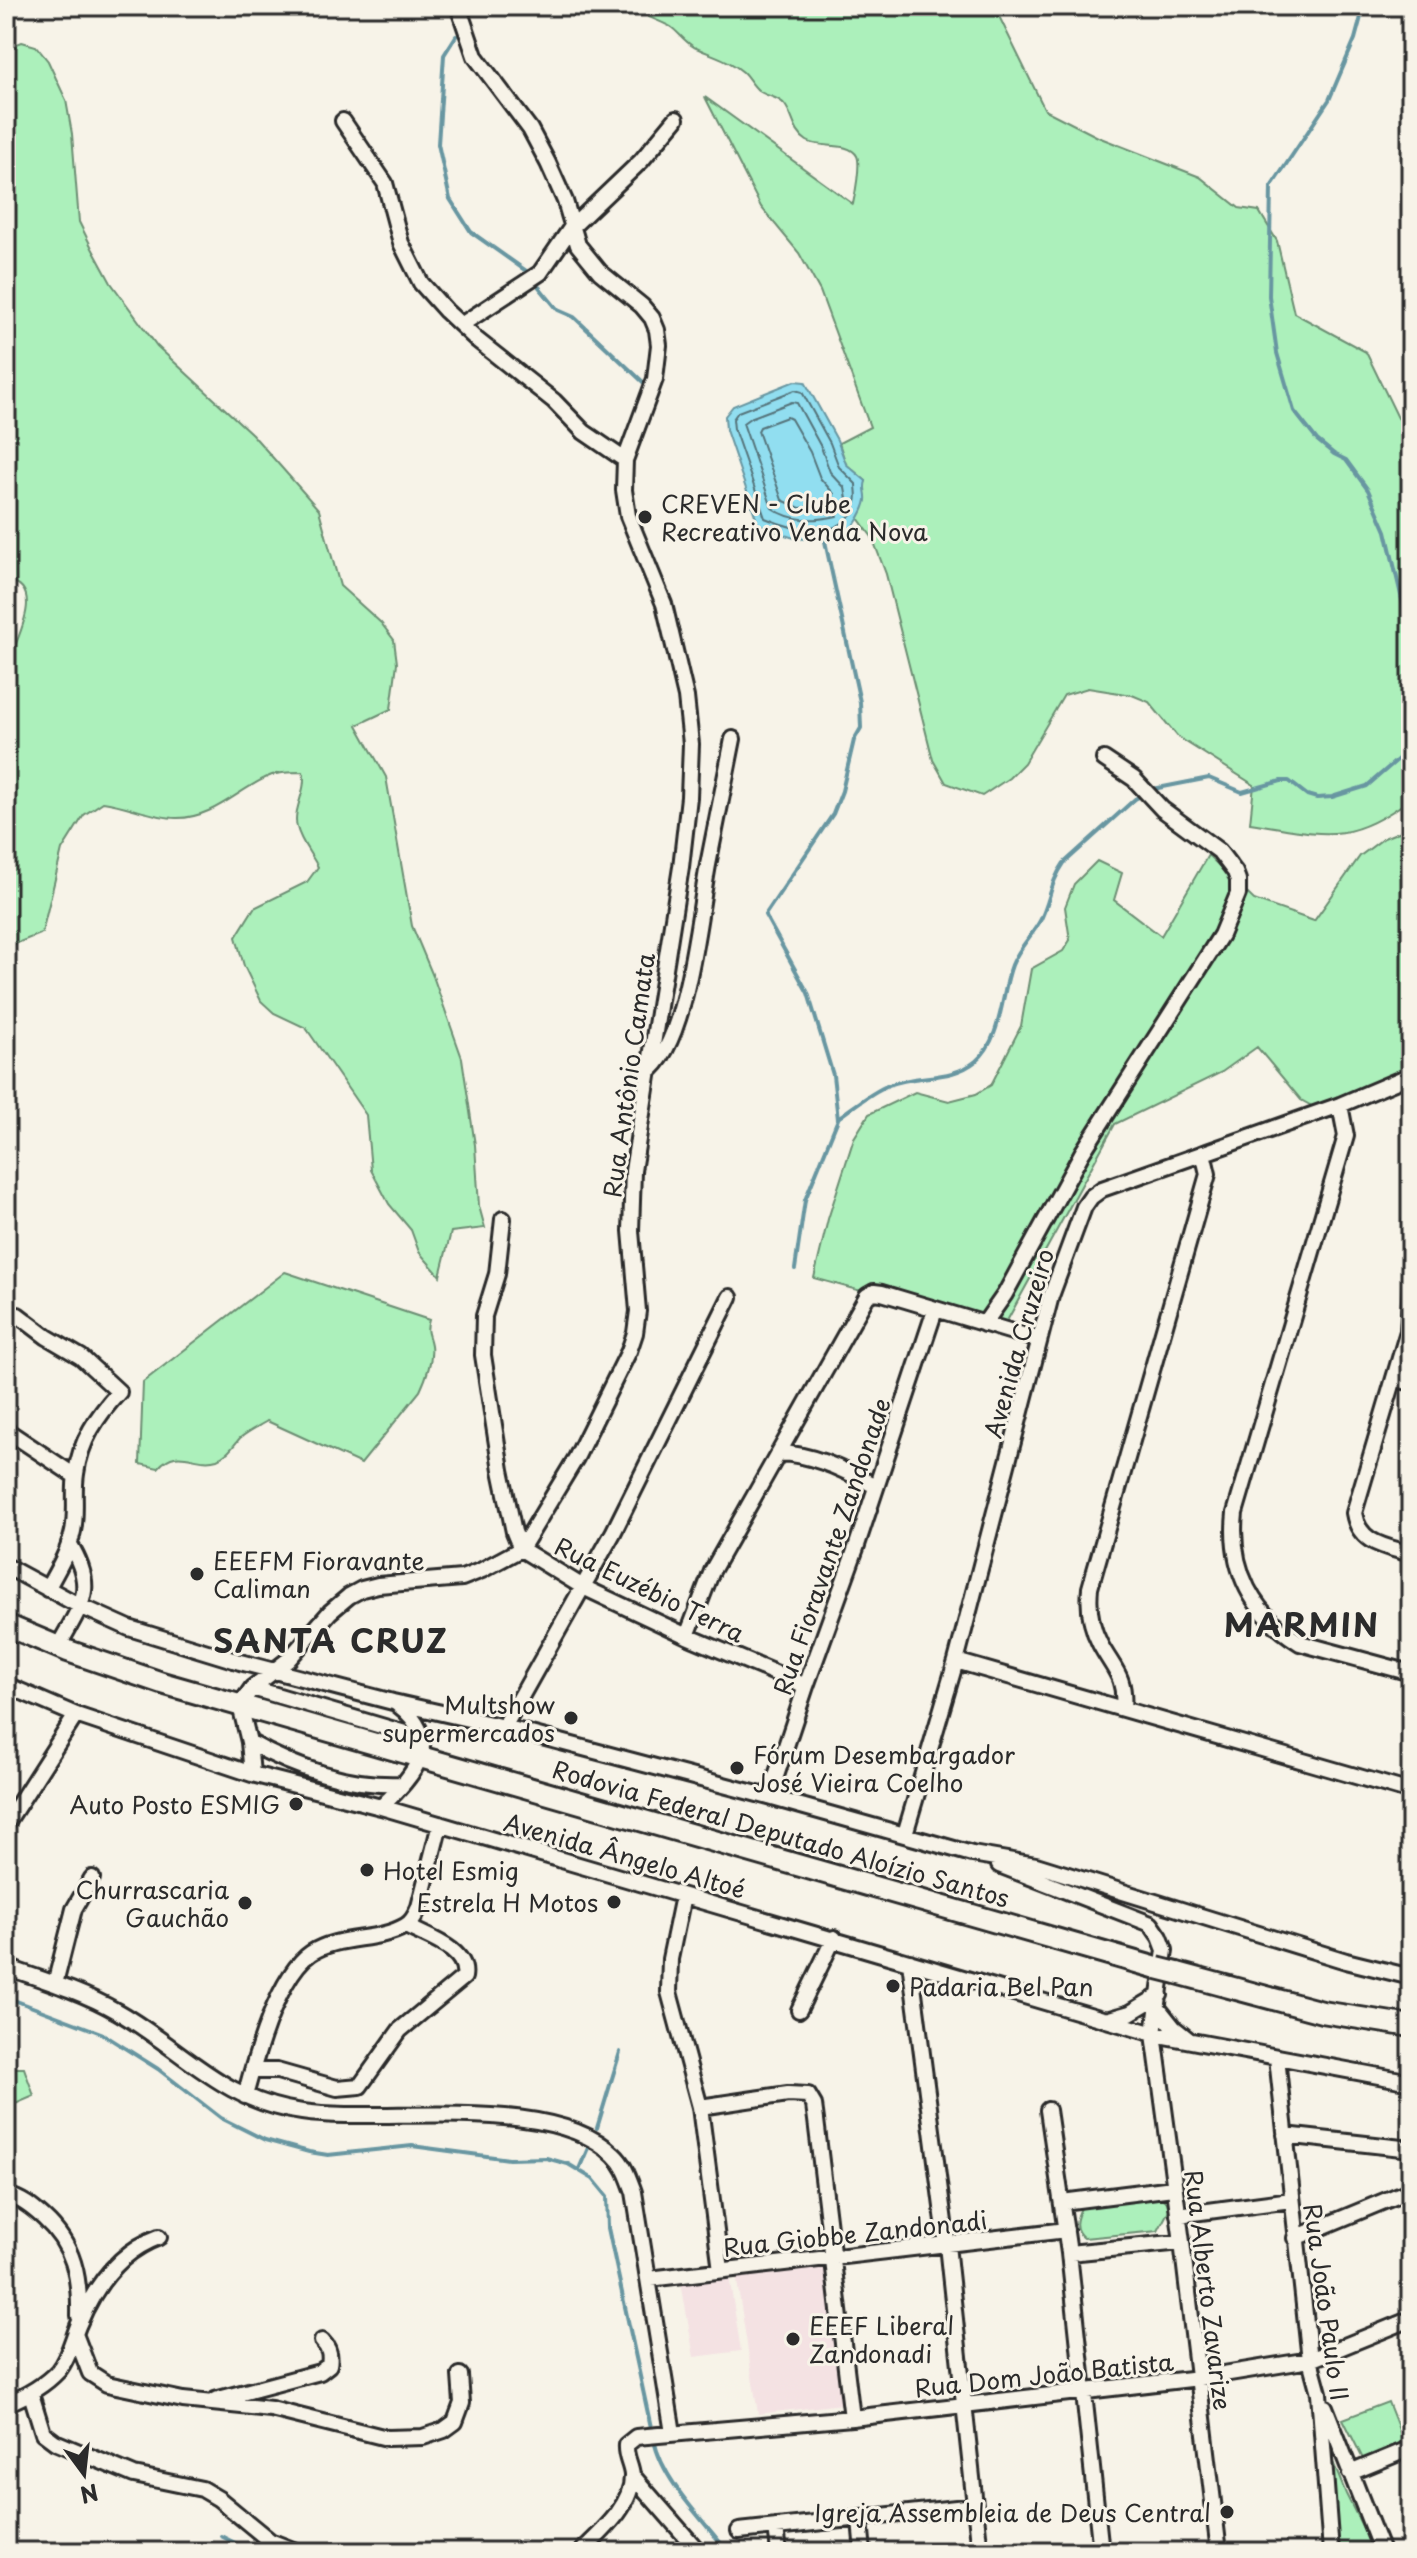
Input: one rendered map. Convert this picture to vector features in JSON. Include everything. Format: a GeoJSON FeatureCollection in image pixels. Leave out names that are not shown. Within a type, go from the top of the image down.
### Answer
{"type":"FeatureCollection","features":[{"type":"Feature","properties":{"kind":"highway","name":"Rodovia Federal Deputado Aloízio Santos"},"geometry":{"type":"LineString","coordinates":[[6,1625],[123,1671],[246,1696],[1167,1963],[1322,2012],[1411,2026]]}},
{"type":"Feature","properties":{"kind":"street"},"geometry":{"type":"LineString","coordinates":[[343,121],[385,183],[401,243],[421,283],[461,325],[554,401],[584,432],[625,460],[655,379],[659,345],[657,330],[642,306],[624,293],[578,245],[565,201],[548,163],[530,129],[475,56],[458,6]]}},
{"type":"Feature","properties":{"kind":"street"},"geometry":{"type":"LineString","coordinates":[[461,325],[540,273],[571,228],[641,161],[676,119]]}},
{"type":"Feature","properties":{"kind":"street","name":"Rua Antônio Camata"},"geometry":{"type":"LineString","coordinates":[[521,1549],[576,1458],[635,1333],[638,1311],[631,1204],[633,1171],[681,867],[689,797],[691,744],[686,697],[664,604],[628,516],[624,490],[625,460]]}},
{"type":"Feature","properties":{"kind":"street"},"geometry":{"type":"LineString","coordinates":[[647,1072],[663,1057],[669,1045],[690,975],[733,739]]}},
{"type":"Feature","properties":{"kind":"street"},"geometry":{"type":"LineString","coordinates":[[984,1324],[1005,1294],[1082,1153],[1221,935],[1238,894],[1235,872],[1219,851],[1151,799],[1134,779],[1104,759]]}},
{"type":"Feature","properties":{"kind":"street","name":"Avenida Cruzeiro"},"geometry":{"type":"LineString","coordinates":[[905,1834],[956,1661],[1051,1296],[1078,1220],[1091,1197],[1102,1189],[1340,1105],[1411,1075]]}},
{"type":"Feature","properties":{"kind":"street"},"geometry":{"type":"LineString","coordinates":[[1340,1105],[1346,1136],[1235,1513],[1234,1543],[1240,1572],[1251,1597],[1268,1619],[1289,1636],[1300,1643],[1411,1673]]}},
{"type":"Feature","properties":{"kind":"street"},"geometry":{"type":"LineString","coordinates":[[1123,1708],[1121,1678],[1100,1644],[1092,1622],[1090,1588],[1208,1174],[1203,1153]]}},
{"type":"Feature","properties":{"kind":"street","name":"Rua Euzébio Terra"},"geometry":{"type":"LineString","coordinates":[[503,1219],[497,1274],[484,1316],[483,1355],[501,1470],[514,1532],[521,1549],[583,1587],[687,1636],[806,1686]]}},
{"type":"Feature","properties":{"kind":"street"},"geometry":{"type":"LineString","coordinates":[[1411,1223],[1411,1261]]}},
{"type":"Feature","properties":{"kind":"street"},"geometry":{"type":"LineString","coordinates":[[1411,1285],[1408,1331],[1354,1513],[1359,1529],[1371,1542],[1411,1554]]}},
{"type":"Feature","properties":{"kind":"street"},"geometry":{"type":"LineString","coordinates":[[687,1636],[712,1571],[867,1296],[874,1292],[882,1293],[1039,1340]]}},
{"type":"Feature","properties":{"kind":"street"},"geometry":{"type":"LineString","coordinates":[[504,1727],[631,1498],[730,1297]]}},
{"type":"Feature","properties":{"kind":"street","name":"Rua Fioravante Zandonade"},"geometry":{"type":"LineString","coordinates":[[769,1797],[935,1310]]}},
{"type":"Feature","properties":{"kind":"street"},"geometry":{"type":"LineString","coordinates":[[18,1315],[36,1330],[81,1357],[119,1392],[100,1413],[83,1443],[75,1476],[76,1506],[69,1543],[47,1589]]}},
{"type":"Feature","properties":{"kind":"street"},"geometry":{"type":"LineString","coordinates":[[1394,1378],[1411,1383]]}},
{"type":"Feature","properties":{"kind":"street"},"geometry":{"type":"LineString","coordinates":[[6,1430],[75,1476]]}},
{"type":"Feature","properties":{"kind":"street"},"geometry":{"type":"LineString","coordinates":[[787,1437],[796,1453]]}},
{"type":"Feature","properties":{"kind":"street"},"geometry":{"type":"LineString","coordinates":[[779,1453],[796,1453],[876,1486]]}},
{"type":"Feature","properties":{"kind":"street"},"geometry":{"type":"LineString","coordinates":[[58,1647],[86,1589],[85,1575],[69,1543]]}},
{"type":"Feature","properties":{"kind":"street"},"geometry":{"type":"LineString","coordinates":[[252,1774],[246,1696],[300,1649],[330,1612],[349,1596],[378,1585],[462,1578],[521,1549]]}},
{"type":"Feature","properties":{"kind":"street"},"geometry":{"type":"LineString","coordinates":[[6,1566],[80,1606],[139,1631],[273,1671],[504,1727],[905,1834],[972,1854],[1151,1924],[1160,1937],[1167,1963],[1154,2034]]}},
{"type":"Feature","properties":{"kind":"street"},"geometry":{"type":"LineString","coordinates":[[956,1661],[1411,1792]]}},
{"type":"Feature","properties":{"kind":"street","name":"Avenida Ângelo Altoé"},"geometry":{"type":"LineString","coordinates":[[6,1685],[76,1715],[252,1774],[440,1824],[1154,2034],[1411,2082]]}},
{"type":"Feature","properties":{"kind":"street"},"geometry":{"type":"LineString","coordinates":[[381,1807],[412,1775],[422,1748],[412,1717],[393,1702]]}},
{"type":"Feature","properties":{"kind":"street"},"geometry":{"type":"LineString","coordinates":[[6,1824],[76,1715]]}},
{"type":"Feature","properties":{"kind":"street"},"geometry":{"type":"LineString","coordinates":[[249,1742],[272,1755],[334,1776],[381,1786],[403,1784]]}},
{"type":"Feature","properties":{"kind":"street"},"geometry":{"type":"LineString","coordinates":[[245,2096],[274,2009],[289,1977],[300,1962],[322,1948],[406,1926],[413,1919],[419,1907],[440,1824]]}},
{"type":"Feature","properties":{"kind":"street"},"geometry":{"type":"LineString","coordinates":[[972,1854],[1036,1865],[1346,1961],[1411,1977]]}},
{"type":"Feature","properties":{"kind":"street"},"geometry":{"type":"LineString","coordinates":[[55,1984],[74,1909],[92,1878]]}},
{"type":"Feature","properties":{"kind":"street"},"geometry":{"type":"LineString","coordinates":[[683,1896],[670,1959],[669,1992],[700,2107],[721,2270]]}},
{"type":"Feature","properties":{"kind":"street"},"geometry":{"type":"LineString","coordinates":[[252,2071],[277,2071],[337,2088],[354,2088],[365,2081],[411,2018],[464,1977],[465,1969],[459,1956],[406,1926]]}},
{"type":"Feature","properties":{"kind":"street"},"geometry":{"type":"LineString","coordinates":[[799,2010],[834,1938]]}},
{"type":"Feature","properties":{"kind":"street"},"geometry":{"type":"LineString","coordinates":[[910,1962],[947,2245],[980,2552]]}},
{"type":"Feature","properties":{"kind":"street"},"geometry":{"type":"LineString","coordinates":[[6,1967],[117,2011],[194,2066],[245,2096],[298,2112],[318,2114],[428,2114],[538,2122],[565,2127],[616,2156],[628,2173],[634,2192],[649,2279],[666,2433]]}},
{"type":"Feature","properties":{"kind":"street"},"geometry":{"type":"LineString","coordinates":[[1106,2020],[1159,2002]]}},
{"type":"Feature","properties":{"kind":"street"},"geometry":{"type":"LineString","coordinates":[[1159,2002],[1174,2028],[1189,2041]]}},
{"type":"Feature","properties":{"kind":"street","name":"Rua Alberto Zavarize"},"geometry":{"type":"LineString","coordinates":[[1154,2034],[1219,2552]]}},
{"type":"Feature","properties":{"kind":"street","name":"Rua João Paulo II"},"geometry":{"type":"LineString","coordinates":[[1277,2058],[1310,2360],[1319,2393],[1331,2552]]}},
{"type":"Feature","properties":{"kind":"street"},"geometry":{"type":"LineString","coordinates":[[700,2107],[801,2094],[812,2099],[852,2418]]}},
{"type":"Feature","properties":{"kind":"street"},"geometry":{"type":"LineString","coordinates":[[1048,2110],[1069,2253],[1101,2552]]}},
{"type":"Feature","properties":{"kind":"street"},"geometry":{"type":"LineString","coordinates":[[1285,2135],[1411,2149]]}},
{"type":"Feature","properties":{"kind":"street"},"geometry":{"type":"LineString","coordinates":[[1062,2202],[1173,2188]]}},
{"type":"Feature","properties":{"kind":"street"},"geometry":{"type":"LineString","coordinates":[[1295,2238],[1411,2190]]}},
{"type":"Feature","properties":{"kind":"street"},"geometry":{"type":"LineString","coordinates":[[6,2195],[37,2211],[60,2234],[68,2247],[78,2278],[77,2329],[86,2364],[97,2379],[130,2391],[271,2409],[387,2438],[423,2437],[444,2430],[455,2422],[462,2403],[460,2375]]}},
{"type":"Feature","properties":{"kind":"street"},"geometry":{"type":"LineString","coordinates":[[1178,2215],[1291,2200]]}},
{"type":"Feature","properties":{"kind":"street","name":"Rua Giobbe Zandonadi"},"geometry":{"type":"LineString","coordinates":[[649,2279],[1066,2230]]}},
{"type":"Feature","properties":{"kind":"street"},"geometry":{"type":"LineString","coordinates":[[6,2404],[31,2394],[59,2370],[94,2293],[118,2262],[142,2243],[159,2237]]}},
{"type":"Feature","properties":{"kind":"street"},"geometry":{"type":"LineString","coordinates":[[1069,2253],[1182,2242]]}},
{"type":"Feature","properties":{"kind":"street","name":"Rua Dom João Batista"},"geometry":{"type":"LineString","coordinates":[[632,2475],[626,2460],[626,2445],[636,2437],[852,2418],[1199,2378],[1310,2360],[1411,2319]]}},
{"type":"Feature","properties":{"kind":"street"},"geometry":{"type":"LineString","coordinates":[[203,2402],[320,2372],[329,2365],[330,2360],[329,2349],[322,2341]]}},
{"type":"Feature","properties":{"kind":"street"},"geometry":{"type":"LineString","coordinates":[[1319,2393],[1382,2552]]}},
{"type":"Feature","properties":{"kind":"street"},"geometry":{"type":"LineString","coordinates":[[31,2394],[43,2433],[55,2442],[134,2475],[202,2489],[270,2541],[298,2552]]}},
{"type":"Feature","properties":{"kind":"street"},"geometry":{"type":"LineString","coordinates":[[1350,2473],[1411,2448]]}},
{"type":"Feature","properties":{"kind":"street"},"geometry":{"type":"LineString","coordinates":[[581,2552],[620,2510],[632,2475]]}},
{"type":"Feature","properties":{"kind":"street"},"geometry":{"type":"LineString","coordinates":[[632,2475],[699,2552]]}},
{"type":"Feature","properties":{"kind":"street"},"geometry":{"type":"LineString","coordinates":[[739,2531],[975,2506]]}},
{"type":"Feature","properties":{"kind":"street"},"geometry":{"type":"LineString","coordinates":[[860,2520],[863,2552]]}},
{"type":"Feature","properties":{"kind":"street"},"geometry":{"type":"LineString","coordinates":[[776,2527],[779,2552]]}},
{"type":"Feature","properties":{"kind":"shaded area","name":"EEEF Liberal Zandonadi"},"geometry":{"type":"Polygon","coordinates":[[[829,2266],[850,2403],[758,2414],[736,2275],[829,2266]]]}},
{"type":"Feature","properties":{"kind":"shaded area"},"geometry":{"type":"Polygon","coordinates":[[[729,2276],[741,2351],[694,2357],[681,2282],[729,2276]]]}},
{"type":"Feature","properties":{"kind":"green space"},"geometry":{"type":"Polygon","coordinates":[[[645,6],[994,6],[1045,110],[1098,137],[1200,177],[1239,208],[1259,211],[1277,241],[1294,313],[1366,352],[1398,418],[1411,432],[1410,799],[1369,825],[1351,831],[1316,833],[1250,823],[1254,785],[1178,737],[1149,702],[1132,695],[1088,688],[1064,695],[1024,763],[1009,778],[982,796],[946,783],[933,760],[886,574],[872,537],[858,518],[866,500],[863,489],[866,481],[846,464],[839,443],[870,427],[820,291],[799,253],[761,207],[705,97],[853,204],[857,156],[848,148],[807,141],[799,133],[782,102],[759,91],[732,64],[694,47],[671,27],[649,17],[645,6]]]}},
{"type":"Feature","properties":{"kind":"green space"},"geometry":{"type":"Polygon","coordinates":[[[22,42],[36,46],[48,61],[66,100],[79,222],[111,283],[157,346],[252,434],[319,510],[340,586],[381,623],[394,640],[397,663],[391,709],[357,725],[386,777],[412,926],[462,1058],[475,1145],[479,1206],[485,1228],[451,1232],[440,1276],[419,1252],[411,1230],[389,1204],[371,1170],[366,1115],[306,1028],[274,1013],[261,1001],[244,966],[236,937],[254,908],[307,882],[318,867],[297,827],[303,772],[272,775],[215,808],[190,817],[159,816],[103,802],[84,815],[62,850],[42,933],[12,945],[6,951],[5,677],[27,605],[25,593],[19,585],[6,580],[6,51],[22,42]]]}},
{"type":"Feature","properties":{"kind":"green space"},"geometry":{"type":"Polygon","coordinates":[[[1411,827],[1411,1072],[1319,1110],[1301,1100],[1257,1047],[1222,1072],[1115,1124],[1002,1330],[814,1278],[828,1219],[854,1138],[869,1114],[915,1092],[949,1101],[976,1094],[991,1085],[1021,1026],[1031,969],[1063,951],[1070,940],[1065,907],[1074,884],[1097,861],[1122,873],[1114,900],[1161,936],[1208,855],[1254,900],[1314,921],[1360,856],[1384,838],[1411,827]]]}},
{"type":"Feature","properties":{"kind":"green space"},"geometry":{"type":"Polygon","coordinates":[[[285,1272],[429,1320],[427,1330],[431,1356],[420,1391],[361,1464],[267,1421],[243,1435],[217,1459],[180,1456],[165,1461],[158,1468],[140,1464],[143,1382],[285,1272]]]}},
{"type":"Feature","properties":{"kind":"green space"},"geometry":{"type":"Polygon","coordinates":[[[6,2068],[24,2068],[34,2096],[6,2108],[6,2068]]]}},
{"type":"Feature","properties":{"kind":"green space"},"geometry":{"type":"Polygon","coordinates":[[[1158,2196],[1167,2202],[1169,2210],[1158,2231],[1084,2238],[1078,2231],[1077,2219],[1082,2206],[1158,2196]]]}},
{"type":"Feature","properties":{"kind":"green space"},"geometry":{"type":"Polygon","coordinates":[[[1388,2402],[1405,2445],[1363,2459],[1343,2419],[1388,2402]]]}},
{"type":"Feature","properties":{"kind":"green space"},"geometry":{"type":"Polygon","coordinates":[[[1326,2445],[1346,2494],[1375,2552],[1335,2552],[1326,2445]]]}},
{"type":"Feature","properties":{"kind":"water"},"geometry":{"type":"Polygon","coordinates":[[[795,381],[805,382],[837,440],[846,464],[866,481],[866,500],[860,516],[850,529],[836,536],[795,538],[758,524],[726,430],[725,416],[733,406],[795,381]]]}},
{"type":"Feature","properties":{"kind":"waterway"},"geometry":{"type":"LineString","coordinates":[[1364,6],[1355,39],[1329,100],[1271,187],[1269,296],[1277,353],[1294,411],[1317,440],[1346,460],[1368,490],[1386,531],[1411,638]]}},
{"type":"Feature","properties":{"kind":"waterway"},"geometry":{"type":"LineString","coordinates":[[456,36],[444,55],[438,144],[450,199],[471,232],[529,273]]}},
{"type":"Feature","properties":{"kind":"waterway"},"geometry":{"type":"LineString","coordinates":[[539,287],[558,310],[574,317],[643,382]]}},
{"type":"Feature","properties":{"kind":"waterway"},"geometry":{"type":"LineString","coordinates":[[795,1269],[805,1200],[838,1119],[833,1075],[808,993],[765,915],[833,814],[854,740],[861,728],[860,702],[823,532]]}},
{"type":"Feature","properties":{"kind":"waterway"},"geometry":{"type":"LineString","coordinates":[[838,1118],[869,1095],[889,1085],[956,1072],[985,1052],[996,1029],[1012,965],[1041,919],[1059,870],[1135,799],[1153,789],[1209,778],[1242,792],[1289,781],[1307,795],[1332,797],[1367,786],[1411,748]]}},
{"type":"Feature","properties":{"kind":"waterway"},"geometry":{"type":"LineString","coordinates":[[6,1997],[101,2033],[158,2069],[221,2118],[265,2140],[328,2155],[412,2146],[509,2159],[546,2158],[568,2164],[593,2179],[607,2196],[608,2228],[652,2432]]}},
{"type":"Feature","properties":{"kind":"waterway"},"geometry":{"type":"LineString","coordinates":[[597,2128],[620,2052]]}},
{"type":"Feature","properties":{"kind":"waterway"},"geometry":{"type":"LineString","coordinates":[[579,2169],[588,2148]]}},
{"type":"Feature","properties":{"kind":"waterway"},"geometry":{"type":"LineString","coordinates":[[654,2440],[658,2455],[674,2485],[728,2552]]}},
{"type":"Feature","properties":{"kind":"waterway"},"geometry":{"type":"LineString","coordinates":[[221,2536],[253,2552]]}},
{"type":"Feature","properties":{"kind":"place","name":"CREVEN - Clube Recreativo Venda Nova"},"geometry":{"type":"Point","coordinates":[645,517]}},
{"type":"Feature","properties":{"kind":"place","name":"EEEFM Fioravante Caliman"},"geometry":{"type":"Point","coordinates":[197,1574]}},
{"type":"Feature","properties":{"kind":"place","name":"Multshow supermercados"},"geometry":{"type":"Point","coordinates":[571,1718]}},
{"type":"Feature","properties":{"kind":"place","name":"Fórum Desembargador José Vieira Coelho"},"geometry":{"type":"Point","coordinates":[737,1768]}},
{"type":"Feature","properties":{"kind":"place","name":"Auto Posto ESMIG"},"geometry":{"type":"Point","coordinates":[296,1804]}},
{"type":"Feature","properties":{"kind":"place","name":"Hotel Esmig"},"geometry":{"type":"Point","coordinates":[367,1870]}},
{"type":"Feature","properties":{"kind":"place","name":"Estrela H Motos"},"geometry":{"type":"Point","coordinates":[614,1902]}},
{"type":"Feature","properties":{"kind":"place","name":"Churrascaria Gauchão"},"geometry":{"type":"Point","coordinates":[245,1903]}},
{"type":"Feature","properties":{"kind":"place","name":"Padaria Bel Pan"},"geometry":{"type":"Point","coordinates":[893,1986]}},
{"type":"Feature","properties":{"kind":"place","name":"EEEF Liberal Zandonadi"},"geometry":{"type":"Point","coordinates":[793,2339]}},
{"type":"Feature","properties":{"kind":"place","name":"Igreja Assembleia de Deus Central"},"geometry":{"type":"Point","coordinates":[1227,2512]}},
{"type":"Feature","properties":{"kind":"district","name":"MARMIN"},"geometry":{"type":"Point","coordinates":[1302,1624]}},
{"type":"Feature","properties":{"kind":"district","name":"SANTA CRUZ"},"geometry":{"type":"Point","coordinates":[331,1640]}}]}
